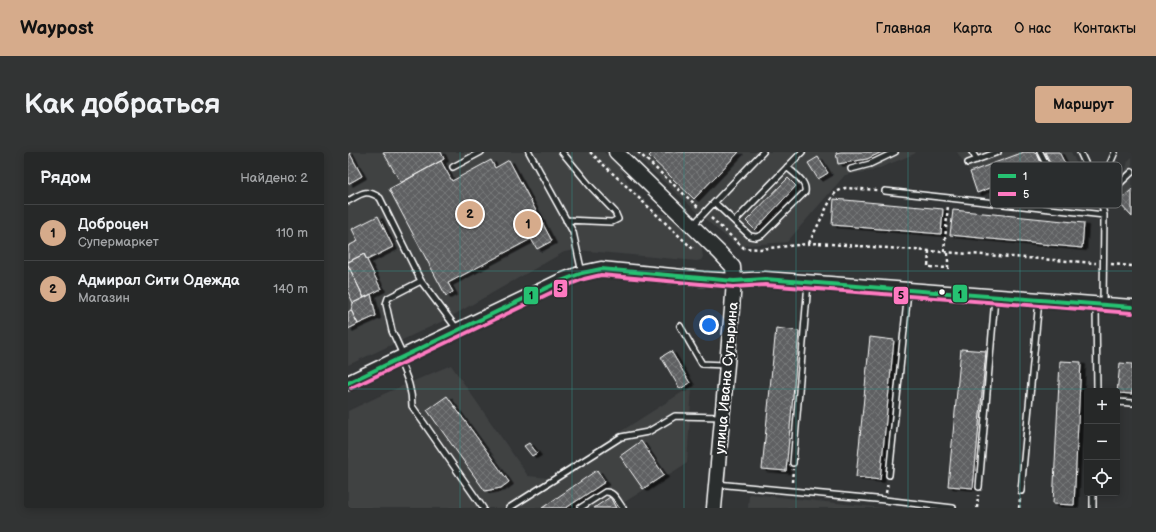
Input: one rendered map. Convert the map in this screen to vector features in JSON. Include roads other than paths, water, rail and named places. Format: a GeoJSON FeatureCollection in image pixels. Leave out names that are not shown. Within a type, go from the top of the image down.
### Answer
{"type":"FeatureCollection","features":[{"type":"Feature","properties":{"kind":"main road","name":"улица Ивана Сутырина"},"geometry":{"type":"LineString","coordinates":[[616,152],[733,267],[734,281],[714,508]]}},
{"type":"Feature","properties":{"kind":"main road"},"geometry":{"type":"LineString","coordinates":[[348,382],[561,281],[582,272],[601,269],[703,279],[734,281],[765,279],[1132,307]]}},
{"type":"Feature","properties":{"kind":"lane"},"geometry":{"type":"LineString","coordinates":[[453,167],[481,152]]}},
{"type":"Feature","properties":{"kind":"lane"},"geometry":{"type":"LineString","coordinates":[[529,152],[573,232],[582,272]]}},
{"type":"Feature","properties":{"kind":"lane"},"geometry":{"type":"LineString","coordinates":[[562,152],[591,187],[615,212],[618,219],[612,222],[566,220]]}},
{"type":"Feature","properties":{"kind":"lane"},"geometry":{"type":"LineString","coordinates":[[692,226],[763,152]]}},
{"type":"Feature","properties":{"kind":"lane"},"geometry":{"type":"LineString","coordinates":[[735,221],[802,152]]}},
{"type":"Feature","properties":{"kind":"lane"},"geometry":{"type":"LineString","coordinates":[[851,169],[870,164],[895,152]]}},
{"type":"Feature","properties":{"kind":"lane"},"geometry":{"type":"LineString","coordinates":[[972,152],[977,160]]}},
{"type":"Feature","properties":{"kind":"lane"},"geometry":{"type":"LineString","coordinates":[[968,163],[998,152]]}},
{"type":"Feature","properties":{"kind":"lane"},"geometry":{"type":"LineString","coordinates":[[1040,152],[1045,162]]}},
{"type":"Feature","properties":{"kind":"lane"},"geometry":{"type":"LineString","coordinates":[[1080,152],[1085,162]]}},
{"type":"Feature","properties":{"kind":"lane"},"geometry":{"type":"LineString","coordinates":[[1111,162],[1115,152]]}},
{"type":"Feature","properties":{"kind":"lane"},"geometry":{"type":"LineString","coordinates":[[715,203],[750,236],[756,238],[762,236],[805,192],[806,187],[803,182],[787,168]]}},
{"type":"Feature","properties":{"kind":"lane"},"geometry":{"type":"LineString","coordinates":[[1122,181],[1132,172]]}},
{"type":"Feature","properties":{"kind":"lane"},"geometry":{"type":"LineString","coordinates":[[885,191],[990,203]]}},
{"type":"Feature","properties":{"kind":"lane"},"geometry":{"type":"LineString","coordinates":[[348,201],[364,193],[372,192],[380,198],[421,281],[458,330]]}},
{"type":"Feature","properties":{"kind":"lane"},"geometry":{"type":"LineString","coordinates":[[1040,208],[1104,215]]}},
{"type":"Feature","properties":{"kind":"lane"},"geometry":{"type":"LineString","coordinates":[[1097,388],[1099,304],[1103,264],[1104,215],[1102,208]]}},
{"type":"Feature","properties":{"kind":"lane"},"geometry":{"type":"LineString","coordinates":[[421,281],[388,298],[386,304],[392,331],[412,393],[412,406],[483,508]]}},
{"type":"Feature","properties":{"kind":"lane"},"geometry":{"type":"LineString","coordinates":[[793,463],[808,282]]}},
{"type":"Feature","properties":{"kind":"lane"},"geometry":{"type":"LineString","coordinates":[[889,475],[908,290]]}},
{"type":"Feature","properties":{"kind":"lane"},"geometry":{"type":"LineString","coordinates":[[979,487],[995,296]]}},
{"type":"Feature","properties":{"kind":"lane"},"geometry":{"type":"LineString","coordinates":[[1021,491],[1039,300]]}},
{"type":"Feature","properties":{"kind":"lane"},"geometry":{"type":"LineString","coordinates":[[680,326],[702,364],[727,365]]}},
{"type":"Feature","properties":{"kind":"lane"},"geometry":{"type":"LineString","coordinates":[[1120,402],[1132,403]]}},
{"type":"Feature","properties":{"kind":"lane"},"geometry":{"type":"LineString","coordinates":[[509,508],[621,437],[648,432],[675,416],[722,417]]}},
{"type":"Feature","properties":{"kind":"lane"},"geometry":{"type":"LineString","coordinates":[[716,484],[953,508]]}},
{"type":"Feature","properties":{"kind":"lane"},"geometry":{"type":"LineString","coordinates":[[580,508],[608,491],[612,493],[623,508]]}},
{"type":"Feature","properties":{"kind":"lane"},"geometry":{"type":"LineString","coordinates":[[1093,496],[1093,508]]}},
{"type":"Feature","properties":{"kind":"place","name":"Адмирал Сити Одежда"},"geometry":{"type":"Point","coordinates":[470,214]}},
{"type":"Feature","properties":{"kind":"place","name":"Доброцен"},"geometry":{"type":"Point","coordinates":[528,224]}}]}
